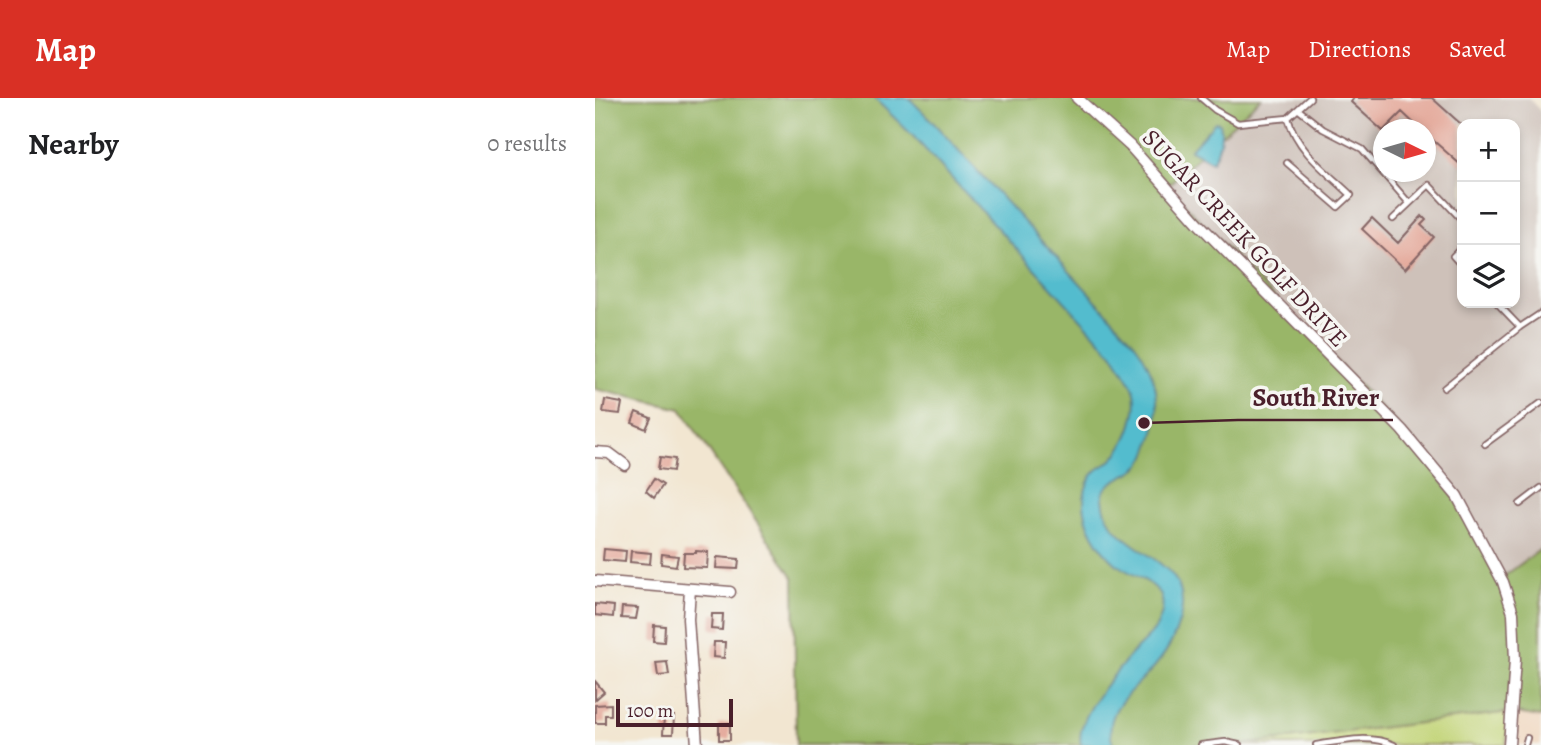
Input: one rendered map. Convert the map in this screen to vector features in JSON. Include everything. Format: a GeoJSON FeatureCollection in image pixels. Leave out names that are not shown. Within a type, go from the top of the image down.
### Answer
{"type":"FeatureCollection","features":[{"type":"Feature","properties":{"kind":"street","name":"SUGAR CREEK GOLF DRIVE"},"geometry":{"type":"LineString","coordinates":[[1077,98],[1130,146],[1199,224],[1402,430],[1457,496],[1503,582],[1513,613],[1515,660],[1509,745]]}},
{"type":"Feature","properties":{"kind":"street"},"geometry":{"type":"LineString","coordinates":[[595,452],[609,453],[625,465]]}},
{"type":"Feature","properties":{"kind":"street"},"geometry":{"type":"LineString","coordinates":[[595,581],[730,592]]}},
{"type":"Feature","properties":{"kind":"street"},"geometry":{"type":"LineString","coordinates":[[690,589],[688,619],[697,745]]}},
{"type":"Feature","properties":{"kind":"lane"},"geometry":{"type":"LineString","coordinates":[[1201,98],[1215,110],[1238,123],[1288,118],[1310,98]]}},
{"type":"Feature","properties":{"kind":"lane"},"geometry":{"type":"LineString","coordinates":[[1299,110],[1323,129],[1363,149],[1409,203]]}},
{"type":"Feature","properties":{"kind":"lane"},"geometry":{"type":"LineString","coordinates":[[1287,163],[1338,207],[1352,195],[1301,147],[1291,131],[1288,118]]}},
{"type":"Feature","properties":{"kind":"lane"},"geometry":{"type":"LineString","coordinates":[[1393,219],[1429,185],[1457,215]]}},
{"type":"Feature","properties":{"kind":"lane"},"geometry":{"type":"LineString","coordinates":[[1502,308],[1520,327]]}},
{"type":"Feature","properties":{"kind":"lane"},"geometry":{"type":"LineString","coordinates":[[1444,388],[1541,313]]}},
{"type":"Feature","properties":{"kind":"lane"},"geometry":{"type":"LineString","coordinates":[[1485,444],[1541,403]]}},
{"type":"Feature","properties":{"kind":"lane"},"geometry":{"type":"LineString","coordinates":[[1520,504],[1541,488]]}},
{"type":"Feature","properties":{"kind":"lane"},"geometry":{"type":"LineString","coordinates":[[1525,745],[1527,738]]}},
{"type":"Feature","properties":{"kind":"lane"},"geometry":{"type":"LineString","coordinates":[[1316,745],[1359,739],[1381,740],[1394,745]]}},
{"type":"Feature","properties":{"kind":"lane"},"geometry":{"type":"LineString","coordinates":[[1201,745],[1225,742],[1239,745]]}},
{"type":"Feature","properties":{"kind":"shaded area"},"geometry":{"type":"Polygon","coordinates":[[[1261,98],[1529,98],[1541,112],[1541,549],[1502,577],[1166,187],[1261,98]]]}},
{"type":"Feature","properties":{"kind":"shaded area"},"geometry":{"type":"Polygon","coordinates":[[[1510,712],[1541,717],[1541,745],[1506,745],[1510,712]]]}},
{"type":"Feature","properties":{"kind":"green space"},"geometry":{"type":"Polygon","coordinates":[[[595,98],[1261,98],[1167,186],[1414,442],[1469,517],[1503,577],[1541,549],[1541,717],[1510,712],[1238,745],[796,745],[794,578],[681,409],[595,389],[595,98]]]}},
{"type":"Feature","properties":{"kind":"green space"},"geometry":{"type":"Polygon","coordinates":[[[1510,712],[1506,745],[1238,745],[1510,712]]]}},
{"type":"Feature","properties":{"kind":"water"},"geometry":{"type":"Polygon","coordinates":[[[874,98],[909,98],[1133,341],[1152,374],[1157,410],[1148,451],[1135,469],[1107,487],[1103,499],[1108,518],[1119,532],[1163,565],[1174,578],[1181,594],[1181,614],[1164,654],[1116,710],[1111,732],[1113,745],[1081,745],[1084,722],[1099,695],[1157,626],[1163,603],[1156,588],[1115,563],[1103,550],[1093,535],[1084,501],[1087,484],[1098,469],[1113,459],[1127,436],[1135,411],[1134,390],[1112,353],[913,136],[874,98]]]}},
{"type":"Feature","properties":{"kind":"water"},"geometry":{"type":"Polygon","coordinates":[[[1215,122],[1220,123],[1221,139],[1212,162],[1190,150],[1215,122]]]}},
{"type":"Feature","properties":{"kind":"building"},"geometry":{"type":"Polygon","coordinates":[[[1354,98],[1432,98],[1457,120],[1457,162],[1436,143],[1436,119],[1409,119],[1402,112],[1395,119],[1373,119],[1373,122],[1351,102],[1354,98]]]}},
{"type":"Feature","properties":{"kind":"building"},"geometry":{"type":"Polygon","coordinates":[[[1422,216],[1426,220],[1421,225],[1434,237],[1405,269],[1362,229],[1372,218],[1398,243],[1422,216]]]}},
{"type":"Feature","properties":{"kind":"building"},"geometry":{"type":"Polygon","coordinates":[[[605,400],[622,403],[620,414],[603,412],[605,400]]]}},
{"type":"Feature","properties":{"kind":"building"},"geometry":{"type":"Polygon","coordinates":[[[636,412],[651,418],[646,429],[632,423],[636,412]]]}},
{"type":"Feature","properties":{"kind":"building"},"geometry":{"type":"Polygon","coordinates":[[[660,457],[675,459],[673,471],[658,469],[660,457]]]}},
{"type":"Feature","properties":{"kind":"building"},"geometry":{"type":"Polygon","coordinates":[[[654,479],[663,485],[654,498],[646,491],[654,479]]]}},
{"type":"Feature","properties":{"kind":"building"},"geometry":{"type":"Polygon","coordinates":[[[604,549],[626,551],[625,562],[603,560],[604,549]]]}},
{"type":"Feature","properties":{"kind":"building"},"geometry":{"type":"Polygon","coordinates":[[[631,551],[651,553],[650,564],[630,562],[631,551]]]}},
{"type":"Feature","properties":{"kind":"building"},"geometry":{"type":"Polygon","coordinates":[[[708,552],[707,568],[683,567],[684,553],[708,552]]]}},
{"type":"Feature","properties":{"kind":"building"},"geometry":{"type":"Polygon","coordinates":[[[662,554],[678,556],[676,566],[661,564],[662,554]]]}},
{"type":"Feature","properties":{"kind":"building"},"geometry":{"type":"Polygon","coordinates":[[[717,557],[739,559],[738,569],[716,568],[717,557]]]}},
{"type":"Feature","properties":{"kind":"building"},"geometry":{"type":"Polygon","coordinates":[[[595,604],[614,606],[613,617],[595,615],[595,604]]]}},
{"type":"Feature","properties":{"kind":"building"},"geometry":{"type":"Polygon","coordinates":[[[622,607],[638,608],[636,619],[621,618],[622,607]]]}},
{"type":"Feature","properties":{"kind":"building"},"geometry":{"type":"Polygon","coordinates":[[[712,614],[723,614],[722,630],[711,629],[712,614]]]}},
{"type":"Feature","properties":{"kind":"building"},"geometry":{"type":"Polygon","coordinates":[[[654,625],[665,626],[664,642],[653,641],[654,625]]]}},
{"type":"Feature","properties":{"kind":"building"},"geometry":{"type":"Polygon","coordinates":[[[714,642],[725,642],[724,658],[713,657],[714,642]]]}},
{"type":"Feature","properties":{"kind":"building"},"geometry":{"type":"Polygon","coordinates":[[[667,662],[669,675],[658,676],[656,663],[667,662]]]}},
{"type":"Feature","properties":{"kind":"building"},"geometry":{"type":"Polygon","coordinates":[[[595,681],[604,692],[595,700],[595,681]]]}},
{"type":"Feature","properties":{"kind":"building"},"geometry":{"type":"Polygon","coordinates":[[[611,704],[611,715],[605,715],[605,723],[595,723],[595,705],[611,704]]]}},
{"type":"Feature","properties":{"kind":"building"},"geometry":{"type":"Polygon","coordinates":[[[664,716],[674,716],[673,734],[663,734],[664,716]]]}},
{"type":"Feature","properties":{"kind":"building"},"geometry":{"type":"Polygon","coordinates":[[[730,723],[730,740],[719,740],[719,724],[730,723]]]}},
{"type":"Feature","properties":{"kind":"place","name":"South River"},"geometry":{"type":"Point","coordinates":[1144,423]}}]}
